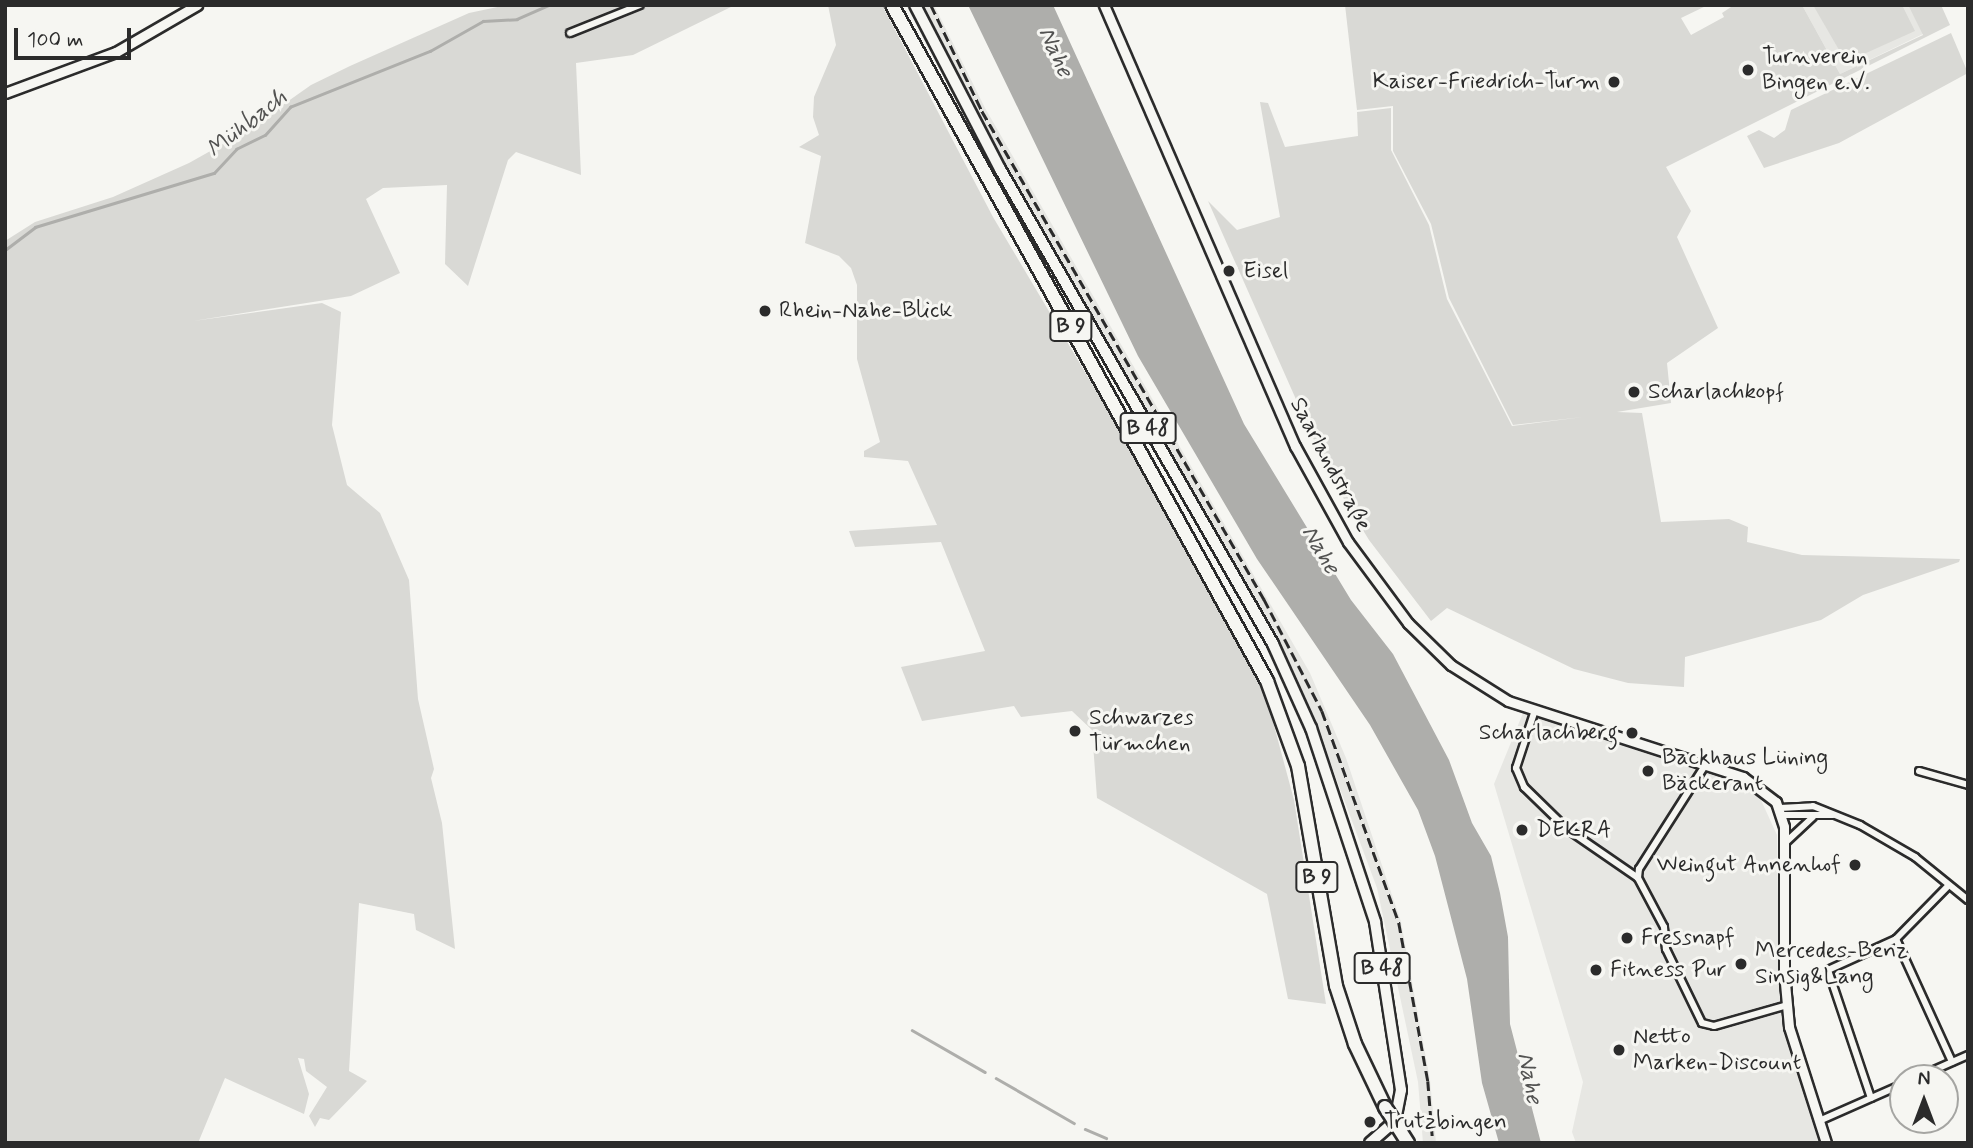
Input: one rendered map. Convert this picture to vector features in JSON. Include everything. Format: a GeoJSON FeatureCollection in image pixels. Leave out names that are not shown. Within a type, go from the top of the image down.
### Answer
{"type":"FeatureCollection","features":[{"type":"Feature","properties":{"kind":"highway","name":"B 9"},"geometry":{"type":"LineString","coordinates":[[892,5],[1267,681],[1298,766],[1336,986],[1355,1044],[1385,1107],[1408,1143]]}},
{"type":"Feature","properties":{"kind":"main road"},"geometry":{"type":"LineString","coordinates":[[5,93],[116,52],[197,5]]}},
{"type":"Feature","properties":{"kind":"main road","name":"B 48"},"geometry":{"type":"LineString","coordinates":[[915,5],[967,111],[1279,655],[1311,727],[1372,911],[1401,1103],[1395,1121],[1370,1143]]}},
{"type":"Feature","properties":{"kind":"main road","name":"Saarlandstraße"},"geometry":{"type":"LineString","coordinates":[[1104,5],[1278,409],[1348,542],[1388,598],[1437,653],[1490,692],[1534,713],[1706,764],[1754,782],[1781,812]]}},
{"type":"Feature","properties":{"kind":"main road"},"geometry":{"type":"LineString","coordinates":[[1781,812],[1785,843],[1789,1027],[1826,1143]]}},
{"type":"Feature","properties":{"kind":"street"},"geometry":{"type":"LineString","coordinates":[[570,33],[640,5]]}},
{"type":"Feature","properties":{"kind":"street"},"geometry":{"type":"LineString","coordinates":[[1534,713],[1516,768],[1524,787],[1567,829],[1638,878],[1664,927],[1666,948],[1704,1024],[1714,1026],[1787,1005]]}},
{"type":"Feature","properties":{"kind":"street"},"geometry":{"type":"LineString","coordinates":[[1638,878],[1639,869],[1706,764]]}},
{"type":"Feature","properties":{"kind":"street"},"geometry":{"type":"LineString","coordinates":[[1919,771],[1968,785]]}},
{"type":"Feature","properties":{"kind":"street"},"geometry":{"type":"LineString","coordinates":[[1781,812],[1813,806],[1836,815],[1892,842],[1968,900]]}},
{"type":"Feature","properties":{"kind":"street"},"geometry":{"type":"LineString","coordinates":[[1781,812],[1815,817],[1836,815]]}},
{"type":"Feature","properties":{"kind":"street"},"geometry":{"type":"LineString","coordinates":[[1785,843],[1815,817]]}},
{"type":"Feature","properties":{"kind":"street"},"geometry":{"type":"LineString","coordinates":[[1871,1098],[1828,970],[1896,939],[1948,886]]}},
{"type":"Feature","properties":{"kind":"street"},"geometry":{"type":"LineString","coordinates":[[1896,939],[1952,1062]]}},
{"type":"Feature","properties":{"kind":"street"},"geometry":{"type":"LineString","coordinates":[[1948,1064],[1968,1055]]}},
{"type":"Feature","properties":{"kind":"street"},"geometry":{"type":"LineString","coordinates":[[1819,1122],[1889,1090]]}},
{"type":"Feature","properties":{"kind":"shaded area"},"geometry":{"type":"Polygon","coordinates":[[[507,5],[735,5],[633,55],[576,63],[581,175],[516,152],[508,160],[468,286],[445,264],[447,185],[383,188],[366,199],[400,273],[351,296],[193,321],[322,303],[341,312],[332,425],[347,485],[380,513],[409,580],[418,699],[434,769],[431,778],[442,823],[455,949],[416,930],[414,914],[359,903],[349,1071],[367,1081],[329,1120],[320,1118],[315,1127],[309,1116],[327,1087],[306,1071],[304,1059],[298,1058],[309,1094],[304,1114],[225,1078],[198,1143],[5,1143],[5,241],[35,222],[113,197],[189,163],[246,131],[311,85],[350,66],[469,13],[507,5]]]}},
{"type":"Feature","properties":{"kind":"shaded area"},"geometry":{"type":"Polygon","coordinates":[[[828,5],[882,5],[993,217],[1142,468],[1265,692],[1294,800],[1326,1004],[1288,999],[1267,894],[1097,798],[1092,730],[1072,711],[1021,717],[1014,706],[922,721],[901,667],[985,651],[941,542],[855,547],[849,531],[937,525],[908,461],[864,457],[864,451],[880,442],[857,359],[857,285],[851,268],[839,256],[805,243],[821,156],[799,147],[819,135],[813,117],[814,97],[836,45],[828,5]]]}},
{"type":"Feature","properties":{"kind":"shaded area"},"geometry":{"type":"Polygon","coordinates":[[[923,5],[934,5],[985,108],[1310,673],[1346,758],[1401,922],[1430,1080],[1436,1143],[1423,1143],[1418,1082],[1377,888],[1314,719],[1271,629],[1002,163],[923,5]]]}},
{"type":"Feature","properties":{"kind":"shaded area"},"geometry":{"type":"Polygon","coordinates":[[[1345,5],[1708,5],[1681,18],[1691,35],[1724,17],[1722,13],[1734,5],[1802,5],[1840,74],[1923,35],[1908,5],[1941,5],[1950,25],[1666,167],[1691,211],[1677,237],[1718,328],[1667,363],[1671,403],[1617,412],[1642,413],[1661,522],[1729,519],[1748,527],[1747,542],[1802,555],[1960,559],[1959,562],[1863,595],[1821,620],[1685,657],[1684,687],[1628,683],[1574,669],[1447,608],[1431,621],[1369,540],[1330,476],[1208,201],[1237,230],[1280,217],[1260,102],[1268,103],[1285,147],[1358,136],[1357,112],[1391,108],[1391,150],[1429,225],[1447,299],[1512,426],[1583,417],[1513,425],[1449,298],[1431,224],[1393,151],[1393,106],[1357,110],[1345,5]]]}},
{"type":"Feature","properties":{"kind":"shaded area"},"geometry":{"type":"Polygon","coordinates":[[[1802,5],[1908,5],[1923,34],[1840,74],[1802,5]]]}},
{"type":"Feature","properties":{"kind":"shaded area"},"geometry":{"type":"Polygon","coordinates":[[[1813,5],[1902,5],[1915,31],[1846,62],[1813,5]]]}},
{"type":"Feature","properties":{"kind":"shaded area"},"geometry":{"type":"Polygon","coordinates":[[[1951,33],[1968,73],[1839,143],[1764,168],[1747,136],[1759,130],[1774,138],[1785,130],[1791,110],[1951,33]]]}},
{"type":"Feature","properties":{"kind":"shaded area"},"geometry":{"type":"Polygon","coordinates":[[[1523,713],[1731,781],[1760,798],[1777,835],[1779,971],[1786,1033],[1819,1143],[1576,1143],[1572,1132],[1583,1082],[1494,784],[1523,713]]]}},
{"type":"Feature","properties":{"kind":"water","name":"Nahe"},"geometry":{"type":"Polygon","coordinates":[[[968,5],[1053,5],[1244,424],[1351,600],[1393,654],[1449,760],[1472,823],[1491,856],[1500,893],[1508,937],[1510,1024],[1541,1143],[1499,1143],[1482,1083],[1467,979],[1435,856],[1418,810],[1370,725],[1257,559],[1138,356],[968,5]]]}},
{"type":"Feature","properties":{"kind":"waterway","name":"Mühbach"},"geometry":{"type":"LineString","coordinates":[[5,250],[35,227],[214,173],[236,149],[265,135],[290,107],[430,51],[483,21],[517,19],[549,5]]}},
{"type":"Feature","properties":{"kind":"waterway"},"geometry":{"type":"LineString","coordinates":[[912,1030],[985,1072]]}},
{"type":"Feature","properties":{"kind":"waterway"},"geometry":{"type":"LineString","coordinates":[[996,1078],[1074,1123]]}},
{"type":"Feature","properties":{"kind":"waterway"},"geometry":{"type":"LineString","coordinates":[[1085,1129],[1106,1138]]}},
{"type":"Feature","properties":{"kind":"railway"},"geometry":{"type":"LineString","coordinates":[[931,5],[982,111],[1264,599],[1322,711],[1399,923],[1428,1081],[1433,1143]]}},
{"type":"Feature","properties":{"kind":"place","name":"Turnverein Bingen e.V."},"geometry":{"type":"Point","coordinates":[1748,70]}},
{"type":"Feature","properties":{"kind":"place","name":"Kaiser-Friedrich-Turm"},"geometry":{"type":"Point","coordinates":[1614,82]}},
{"type":"Feature","properties":{"kind":"place","name":"Eisel"},"geometry":{"type":"Point","coordinates":[1229,271]}},
{"type":"Feature","properties":{"kind":"place","name":"Rhein-Nahe-Blick"},"geometry":{"type":"Point","coordinates":[765,311]}},
{"type":"Feature","properties":{"kind":"place","name":"Scharlachkopf"},"geometry":{"type":"Point","coordinates":[1634,392]}},
{"type":"Feature","properties":{"kind":"place","name":"Schwarzes Türmchen"},"geometry":{"type":"Point","coordinates":[1075,731]}},
{"type":"Feature","properties":{"kind":"place","name":"Scharlachberg"},"geometry":{"type":"Point","coordinates":[1632,733]}},
{"type":"Feature","properties":{"kind":"place","name":"Backhaus Lüning Bäckerant"},"geometry":{"type":"Point","coordinates":[1648,771]}},
{"type":"Feature","properties":{"kind":"place","name":"DEKRA"},"geometry":{"type":"Point","coordinates":[1522,830]}},
{"type":"Feature","properties":{"kind":"place","name":"Weingut Annenhof"},"geometry":{"type":"Point","coordinates":[1855,865]}},
{"type":"Feature","properties":{"kind":"place","name":"Fressnapf"},"geometry":{"type":"Point","coordinates":[1627,938]}},
{"type":"Feature","properties":{"kind":"place","name":"Mercedes-Benz Sinsig&Lang"},"geometry":{"type":"Point","coordinates":[1741,964]}},
{"type":"Feature","properties":{"kind":"place","name":"Fitness Pur"},"geometry":{"type":"Point","coordinates":[1596,970]}},
{"type":"Feature","properties":{"kind":"place","name":"Netto Marken-Discount"},"geometry":{"type":"Point","coordinates":[1619,1050]}},
{"type":"Feature","properties":{"kind":"place","name":"Trutzbingen"},"geometry":{"type":"Point","coordinates":[1370,1122]}}]}
